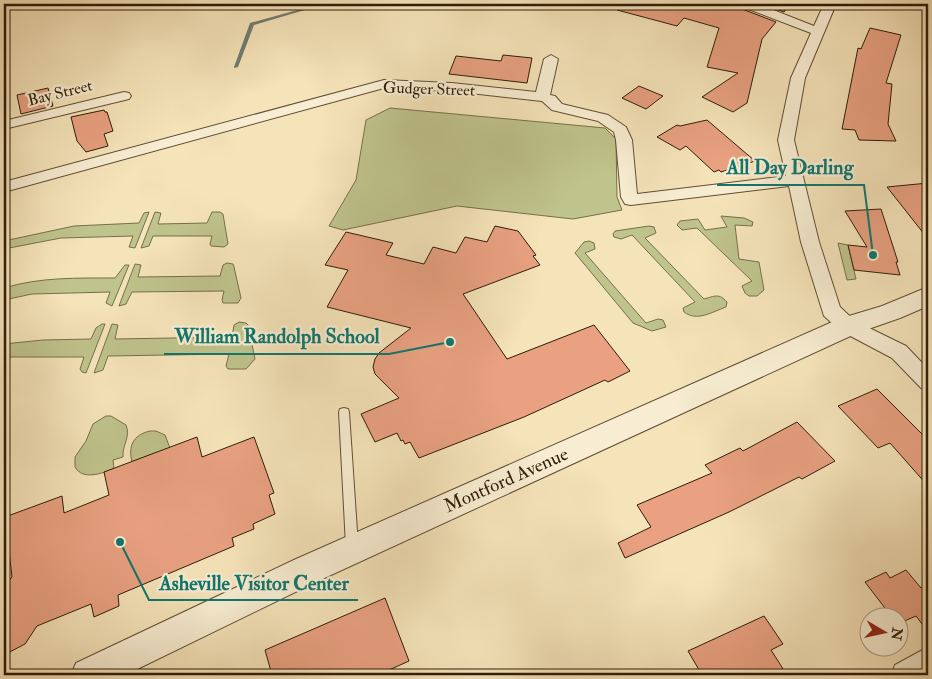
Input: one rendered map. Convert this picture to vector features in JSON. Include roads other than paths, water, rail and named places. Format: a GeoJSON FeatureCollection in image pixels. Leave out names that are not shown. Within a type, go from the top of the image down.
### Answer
{"type":"FeatureCollection","features":[{"type":"Feature","properties":{"kind":"street"},"geometry":{"type":"LineString","coordinates":[[747,4],[819,32]]}},
{"type":"Feature","properties":{"kind":"street"},"geometry":{"type":"LineString","coordinates":[[830,4],[798,78],[786,140],[795,180],[830,311],[848,326],[899,352],[928,382]]}},
{"type":"Feature","properties":{"kind":"street"},"geometry":{"type":"LineString","coordinates":[[542,97],[551,59]]}},
{"type":"Feature","properties":{"kind":"street","name":"Gudger Street"},"geometry":{"type":"LineString","coordinates":[[4,188],[384,84],[452,87],[542,97],[550,99],[557,107],[603,118],[621,130],[624,140],[628,197],[632,200],[795,180]]}},
{"type":"Feature","properties":{"kind":"street","name":"Bay Street"},"geometry":{"type":"LineString","coordinates":[[4,125],[124,96]]}},
{"type":"Feature","properties":{"kind":"street","name":"Montford Avenue"},"geometry":{"type":"LineString","coordinates":[[88,675],[352,550],[848,326],[891,312],[928,296]]}},
{"type":"Feature","properties":{"kind":"street"},"geometry":{"type":"LineString","coordinates":[[905,675],[928,661]]}},
{"type":"Feature","properties":{"kind":"lane"},"geometry":{"type":"LineString","coordinates":[[344,412],[352,550]]}},
{"type":"Feature","properties":{"kind":"waterway"},"geometry":{"type":"LineString","coordinates":[[236,67],[252,24],[323,4]]}},
{"type":"Feature","properties":{"kind":"place","name":"All Day Darling"},"geometry":{"type":"Point","coordinates":[873,255]}},
{"type":"Feature","properties":{"kind":"place","name":"William Randolph School"},"geometry":{"type":"Point","coordinates":[450,342]}},
{"type":"Feature","properties":{"kind":"place","name":"Asheville Visitor Center"},"geometry":{"type":"Point","coordinates":[120,542]}}]}
